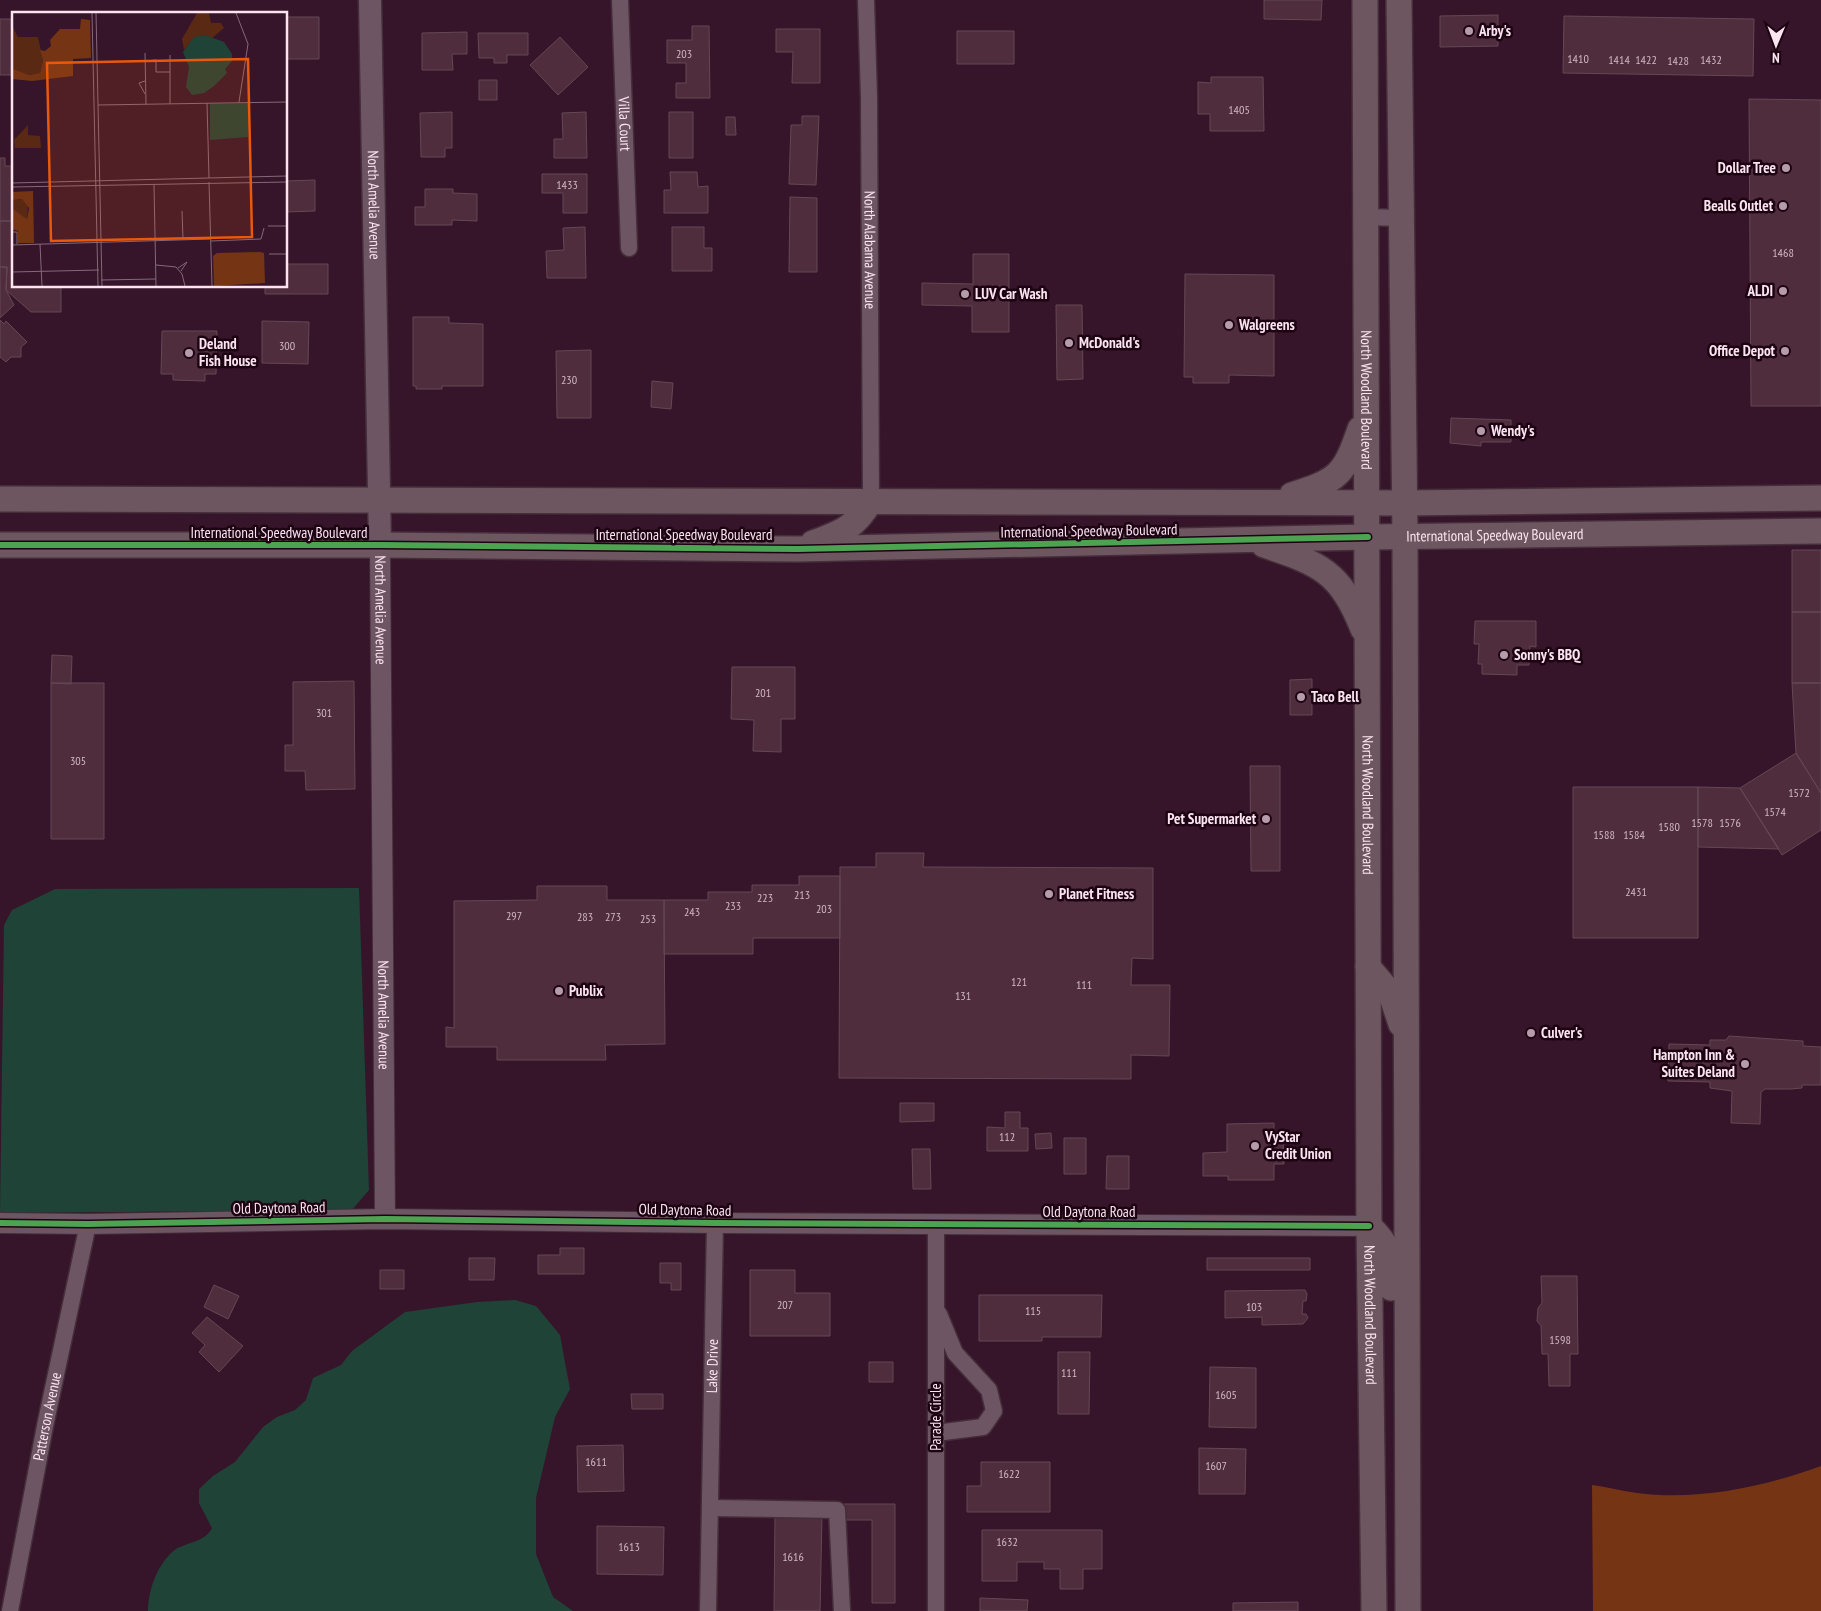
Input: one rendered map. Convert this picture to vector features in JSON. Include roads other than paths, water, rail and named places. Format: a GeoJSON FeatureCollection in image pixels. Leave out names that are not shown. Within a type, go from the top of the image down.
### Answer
{"type":"FeatureCollection","features":[{"type":"Feature","properties":{"kind":"main road","name":"North Amelia Avenue"},"geometry":{"type":"LineString","coordinates":[[370,0],[380,545]]}},
{"type":"Feature","properties":{"kind":"main road","name":"North Woodland Boulevard"},"geometry":{"type":"LineString","coordinates":[[1365,0],[1369,1226],[1374,1611]]}},
{"type":"Feature","properties":{"kind":"main road"},"geometry":{"type":"LineString","coordinates":[[1399,0],[1405,503],[1409,1396],[1408,1611]]}},
{"type":"Feature","properties":{"kind":"main road"},"geometry":{"type":"LineString","coordinates":[[1271,502],[1325,485],[1337,476],[1350,458],[1365,412]]}},
{"type":"Feature","properties":{"kind":"main road","name":"International Speedway Boulevard"},"geometry":{"type":"LineString","coordinates":[[0,499],[1405,503],[1821,498]]}},
{"type":"Feature","properties":{"kind":"main road"},"geometry":{"type":"LineString","coordinates":[[1742,499],[1756,532]]}},
{"type":"Feature","properties":{"kind":"main road"},"geometry":{"type":"LineString","coordinates":[[798,549],[841,532],[861,517],[871,500]]}},
{"type":"Feature","properties":{"kind":"main road"},"geometry":{"type":"LineString","coordinates":[[1558,502],[1558,536]]}},
{"type":"Feature","properties":{"kind":"main road","name":"International Speedway Boulevard"},"geometry":{"type":"LineString","coordinates":[[0,545],[380,545],[798,549],[1368,537],[1558,536],[1821,531]]}},
{"type":"Feature","properties":{"kind":"main road"},"geometry":{"type":"LineString","coordinates":[[1250,540],[1309,560],[1331,576],[1352,602],[1368,642]]}},
{"type":"Feature","properties":{"kind":"main road"},"geometry":{"type":"LineString","coordinates":[[1368,967],[1391,994],[1407,1043]]}},
{"type":"Feature","properties":{"kind":"main road"},"geometry":{"type":"LineString","coordinates":[[1369,1180],[1382,1208],[1408,1234]]}},
{"type":"Feature","properties":{"kind":"main road"},"geometry":{"type":"LineString","coordinates":[[1369,1226],[1385,1240],[1390,1254],[1392,1324],[1409,1396]]}},
{"type":"Feature","properties":{"kind":"street","name":"Villa Court"},"geometry":{"type":"LineString","coordinates":[[620,0],[629,248]]}},
{"type":"Feature","properties":{"kind":"street","name":"North Alabama Avenue"},"geometry":{"type":"LineString","coordinates":[[866,0],[869,106],[871,500]]}},
{"type":"Feature","properties":{"kind":"street"},"geometry":{"type":"LineString","coordinates":[[1365,217],[1402,218]]}},
{"type":"Feature","properties":{"kind":"street","name":"North Amelia Avenue"},"geometry":{"type":"LineString","coordinates":[[380,545],[385,1219]]}},
{"type":"Feature","properties":{"kind":"street","name":"Old Daytona Road"},"geometry":{"type":"LineString","coordinates":[[0,1223],[88,1224],[385,1219],[715,1223],[1369,1226]]}},
{"type":"Feature","properties":{"kind":"street","name":"Lake Drive"},"geometry":{"type":"LineString","coordinates":[[708,1611],[715,1223]]}},
{"type":"Feature","properties":{"kind":"street","name":"Patterson Avenue"},"geometry":{"type":"LineString","coordinates":[[10,1611],[45,1426],[88,1224]]}},
{"type":"Feature","properties":{"kind":"street","name":"Parade Circle"},"geometry":{"type":"LineString","coordinates":[[936,1224],[936,1611]]}},
{"type":"Feature","properties":{"kind":"street"},"geometry":{"type":"LineString","coordinates":[[936,1307],[955,1353],[989,1390],[994,1411],[983,1426],[936,1434]]}},
{"type":"Feature","properties":{"kind":"street"},"geometry":{"type":"LineString","coordinates":[[710,1508],[837,1510],[842,1611]]}},
{"type":"Feature","properties":{"kind":"place","name":"Arby's"},"geometry":{"type":"Point","coordinates":[1469,31]}},
{"type":"Feature","properties":{"kind":"place","name":"Dollar Tree"},"geometry":{"type":"Point","coordinates":[1786,168]}},
{"type":"Feature","properties":{"kind":"place","name":"Bealls Outlet"},"geometry":{"type":"Point","coordinates":[1783,206]}},
{"type":"Feature","properties":{"kind":"place","name":"ALDI"},"geometry":{"type":"Point","coordinates":[1783,291]}},
{"type":"Feature","properties":{"kind":"place","name":"LUV Car Wash"},"geometry":{"type":"Point","coordinates":[965,294]}},
{"type":"Feature","properties":{"kind":"place","name":"Walgreens"},"geometry":{"type":"Point","coordinates":[1229,325]}},
{"type":"Feature","properties":{"kind":"place","name":"McDonald's"},"geometry":{"type":"Point","coordinates":[1069,343]}},
{"type":"Feature","properties":{"kind":"place","name":"Office Depot"},"geometry":{"type":"Point","coordinates":[1785,351]}},
{"type":"Feature","properties":{"kind":"place","name":"Deland Fish House"},"geometry":{"type":"Point","coordinates":[189,353]}},
{"type":"Feature","properties":{"kind":"place","name":"Wendy's"},"geometry":{"type":"Point","coordinates":[1481,431]}},
{"type":"Feature","properties":{"kind":"place","name":"Sonny's BBQ"},"geometry":{"type":"Point","coordinates":[1504,655]}},
{"type":"Feature","properties":{"kind":"place","name":"Taco Bell"},"geometry":{"type":"Point","coordinates":[1301,697]}},
{"type":"Feature","properties":{"kind":"place","name":"Pet Supermarket"},"geometry":{"type":"Point","coordinates":[1266,819]}},
{"type":"Feature","properties":{"kind":"place","name":"Planet Fitness"},"geometry":{"type":"Point","coordinates":[1049,894]}},
{"type":"Feature","properties":{"kind":"place","name":"Publix"},"geometry":{"type":"Point","coordinates":[559,991]}},
{"type":"Feature","properties":{"kind":"place","name":"Culver's"},"geometry":{"type":"Point","coordinates":[1531,1033]}},
{"type":"Feature","properties":{"kind":"place","name":"Hampton Inn & Suites Deland"},"geometry":{"type":"Point","coordinates":[1745,1064]}},
{"type":"Feature","properties":{"kind":"place","name":"VyStar Credit Union"},"geometry":{"type":"Point","coordinates":[1255,1146]}}]}
